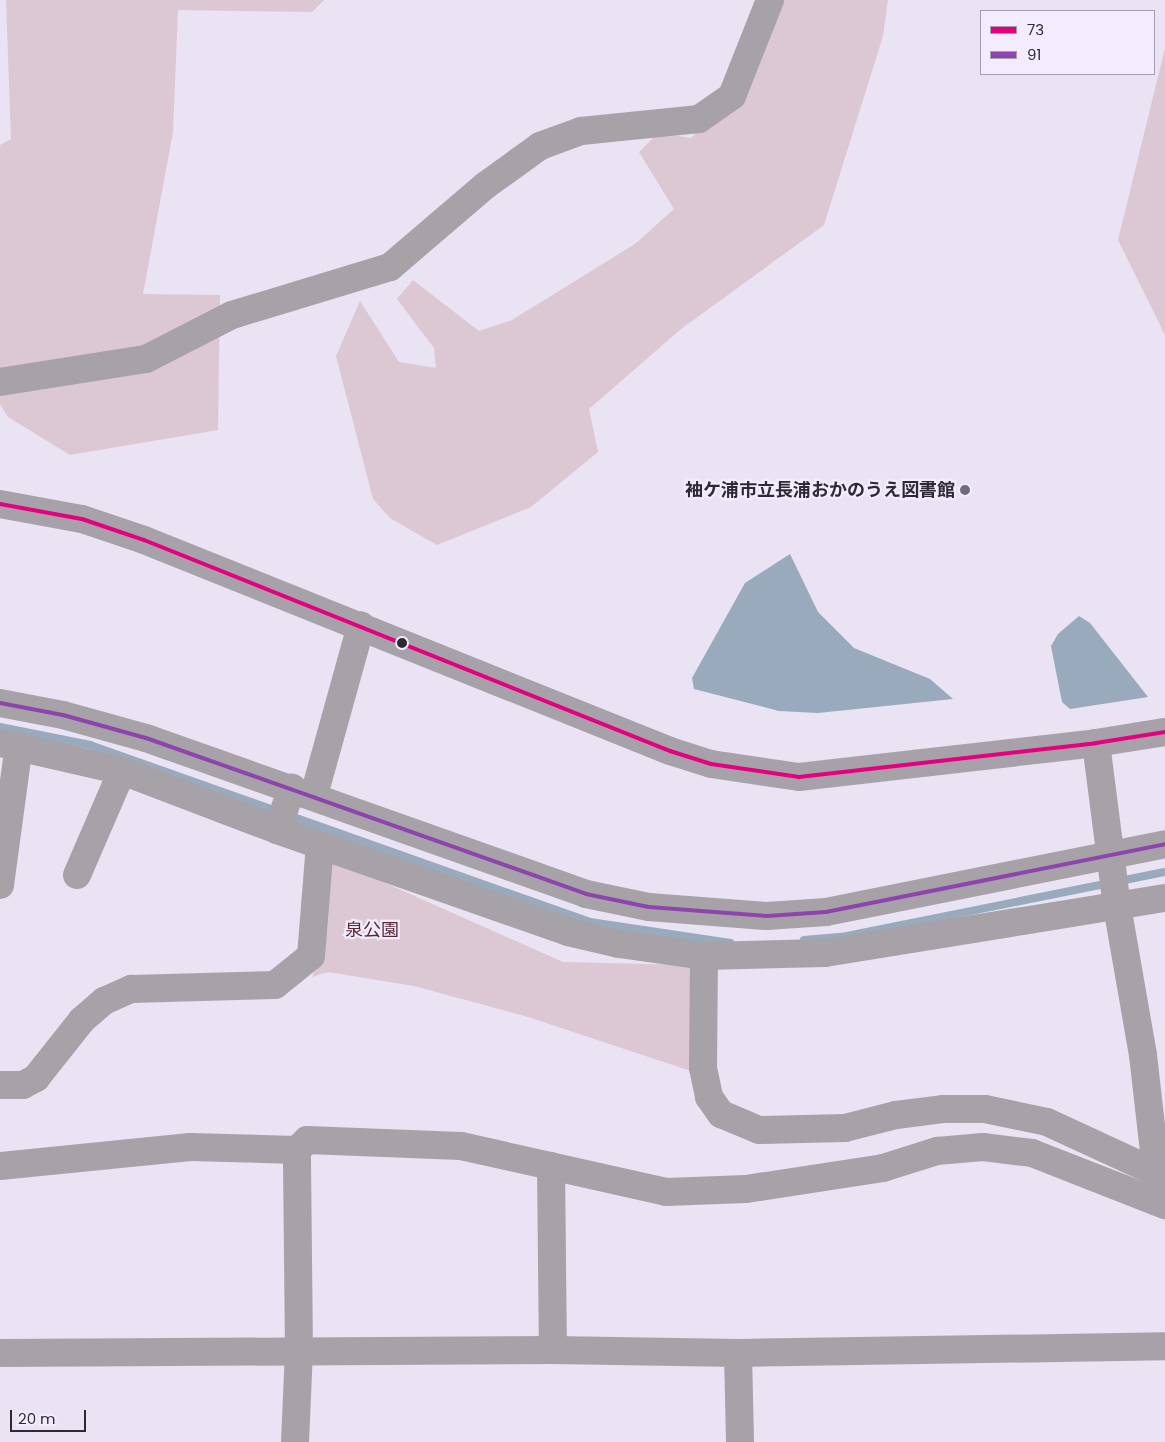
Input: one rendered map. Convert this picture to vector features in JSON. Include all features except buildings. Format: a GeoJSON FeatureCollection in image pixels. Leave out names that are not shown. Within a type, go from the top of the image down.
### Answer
{"type":"FeatureCollection","features":[{"type":"Feature","properties":{"kind":"main road"},"geometry":{"type":"LineString","coordinates":[[0,504],[82,519],[144,540],[361,625],[670,751],[711,764],[799,777],[1096,743],[1165,732]]}},
{"type":"Feature","properties":{"kind":"street"},"geometry":{"type":"LineString","coordinates":[[0,382],[146,359],[232,315],[390,267],[486,185],[540,146],[582,131],[699,120],[732,96],[770,0]]}},
{"type":"Feature","properties":{"kind":"street"},"geometry":{"type":"LineString","coordinates":[[277,830],[303,792],[361,625]]}},
{"type":"Feature","properties":{"kind":"street"},"geometry":{"type":"LineString","coordinates":[[0,703],[63,715],[146,738],[303,792],[586,894],[649,907],[712,914],[767,916],[826,912],[1114,882],[1165,898]]}},
{"type":"Feature","properties":{"kind":"street"},"geometry":{"type":"LineString","coordinates":[[1096,743],[1114,882],[1154,1054],[1155,1172],[1163,1205]]}},
{"type":"Feature","properties":{"kind":"street"},"geometry":{"type":"LineString","coordinates":[[0,885],[9,744],[122,771],[277,830],[568,932],[619,944],[704,956],[825,953],[1114,882],[1165,844]]}},
{"type":"Feature","properties":{"kind":"street"},"geometry":{"type":"LineString","coordinates":[[77,875],[122,771]]}},
{"type":"Feature","properties":{"kind":"street"},"geometry":{"type":"LineString","coordinates":[[0,1085],[23,1085],[36,1078],[82,1020],[104,1001],[132,989],[275,985],[311,956],[320,845]]}},
{"type":"Feature","properties":{"kind":"street"},"geometry":{"type":"LineString","coordinates":[[704,956],[703,1068],[709,1097],[721,1114],[760,1130],[845,1128],[933,1110],[985,1109],[1047,1122],[1155,1172]]}},
{"type":"Feature","properties":{"kind":"street"},"geometry":{"type":"LineString","coordinates":[[295,1442],[299,1352],[297,1150],[307,1140],[461,1146],[666,1192],[746,1190],[883,1168],[937,1150],[983,1147],[1032,1153],[1163,1205]]}},
{"type":"Feature","properties":{"kind":"street"},"geometry":{"type":"LineString","coordinates":[[0,1166],[190,1147],[297,1150]]}},
{"type":"Feature","properties":{"kind":"street"},"geometry":{"type":"LineString","coordinates":[[551,1166],[553,1350]]}},
{"type":"Feature","properties":{"kind":"street"},"geometry":{"type":"LineString","coordinates":[[0,1354],[553,1350],[738,1353],[1165,1346]]}},
{"type":"Feature","properties":{"kind":"street"},"geometry":{"type":"LineString","coordinates":[[738,1353],[740,1442]]}},
{"type":"Feature","properties":{"kind":"green space"},"geometry":{"type":"Polygon","coordinates":[[[6,0],[324,0],[312,12],[178,10],[173,132],[143,294],[220,295],[218,430],[70,455],[8,417],[0,404],[0,145],[11,139],[6,0]]]}},
{"type":"Feature","properties":{"kind":"green space"},"geometry":{"type":"Polygon","coordinates":[[[767,0],[888,0],[883,36],[824,225],[681,329],[589,409],[598,452],[531,507],[437,545],[390,518],[373,499],[336,356],[360,301],[399,362],[436,368],[434,348],[397,299],[413,280],[479,331],[512,320],[635,244],[674,209],[639,152],[658,133],[691,138],[749,84],[767,0]]]}},
{"type":"Feature","properties":{"kind":"green space"},"geometry":{"type":"Polygon","coordinates":[[[1165,48],[1165,335],[1118,240],[1165,48]]]}},
{"type":"Feature","properties":{"kind":"green space","name":"泉公園"},"geometry":{"type":"Polygon","coordinates":[[[336,861],[563,962],[690,965],[691,1071],[528,1017],[414,986],[328,972],[312,977],[322,957],[326,869],[336,861]]]}},
{"type":"Feature","properties":{"kind":"water"},"geometry":{"type":"Polygon","coordinates":[[[790,554],[818,612],[854,648],[930,679],[953,699],[818,713],[779,711],[694,689],[692,678],[745,583],[790,554]]]}},
{"type":"Feature","properties":{"kind":"water"},"geometry":{"type":"Polygon","coordinates":[[[1079,616],[1090,623],[1148,697],[1070,709],[1062,702],[1051,646],[1058,634],[1079,616]]]}},
{"type":"Feature","properties":{"kind":"waterway"},"geometry":{"type":"LineString","coordinates":[[0,727],[90,745],[590,922],[730,943]]}},
{"type":"Feature","properties":{"kind":"waterway"},"geometry":{"type":"LineString","coordinates":[[804,940],[842,937],[1165,872]]}},
{"type":"Feature","properties":{"kind":"transit line","name":"73"},"geometry":{"type":"LineString","coordinates":[[0,504],[82,519],[144,540],[670,751],[711,764],[799,777],[1096,743],[1165,732]]}},
{"type":"Feature","properties":{"kind":"transit line","name":"91"},"geometry":{"type":"LineString","coordinates":[[0,703],[63,715],[146,738],[586,894],[649,907],[767,916],[826,912],[1165,844]]}},
{"type":"Feature","properties":{"kind":"place","name":"袖ケ浦市立長浦おかのうえ図書館"},"geometry":{"type":"Point","coordinates":[965,490]}}]}
